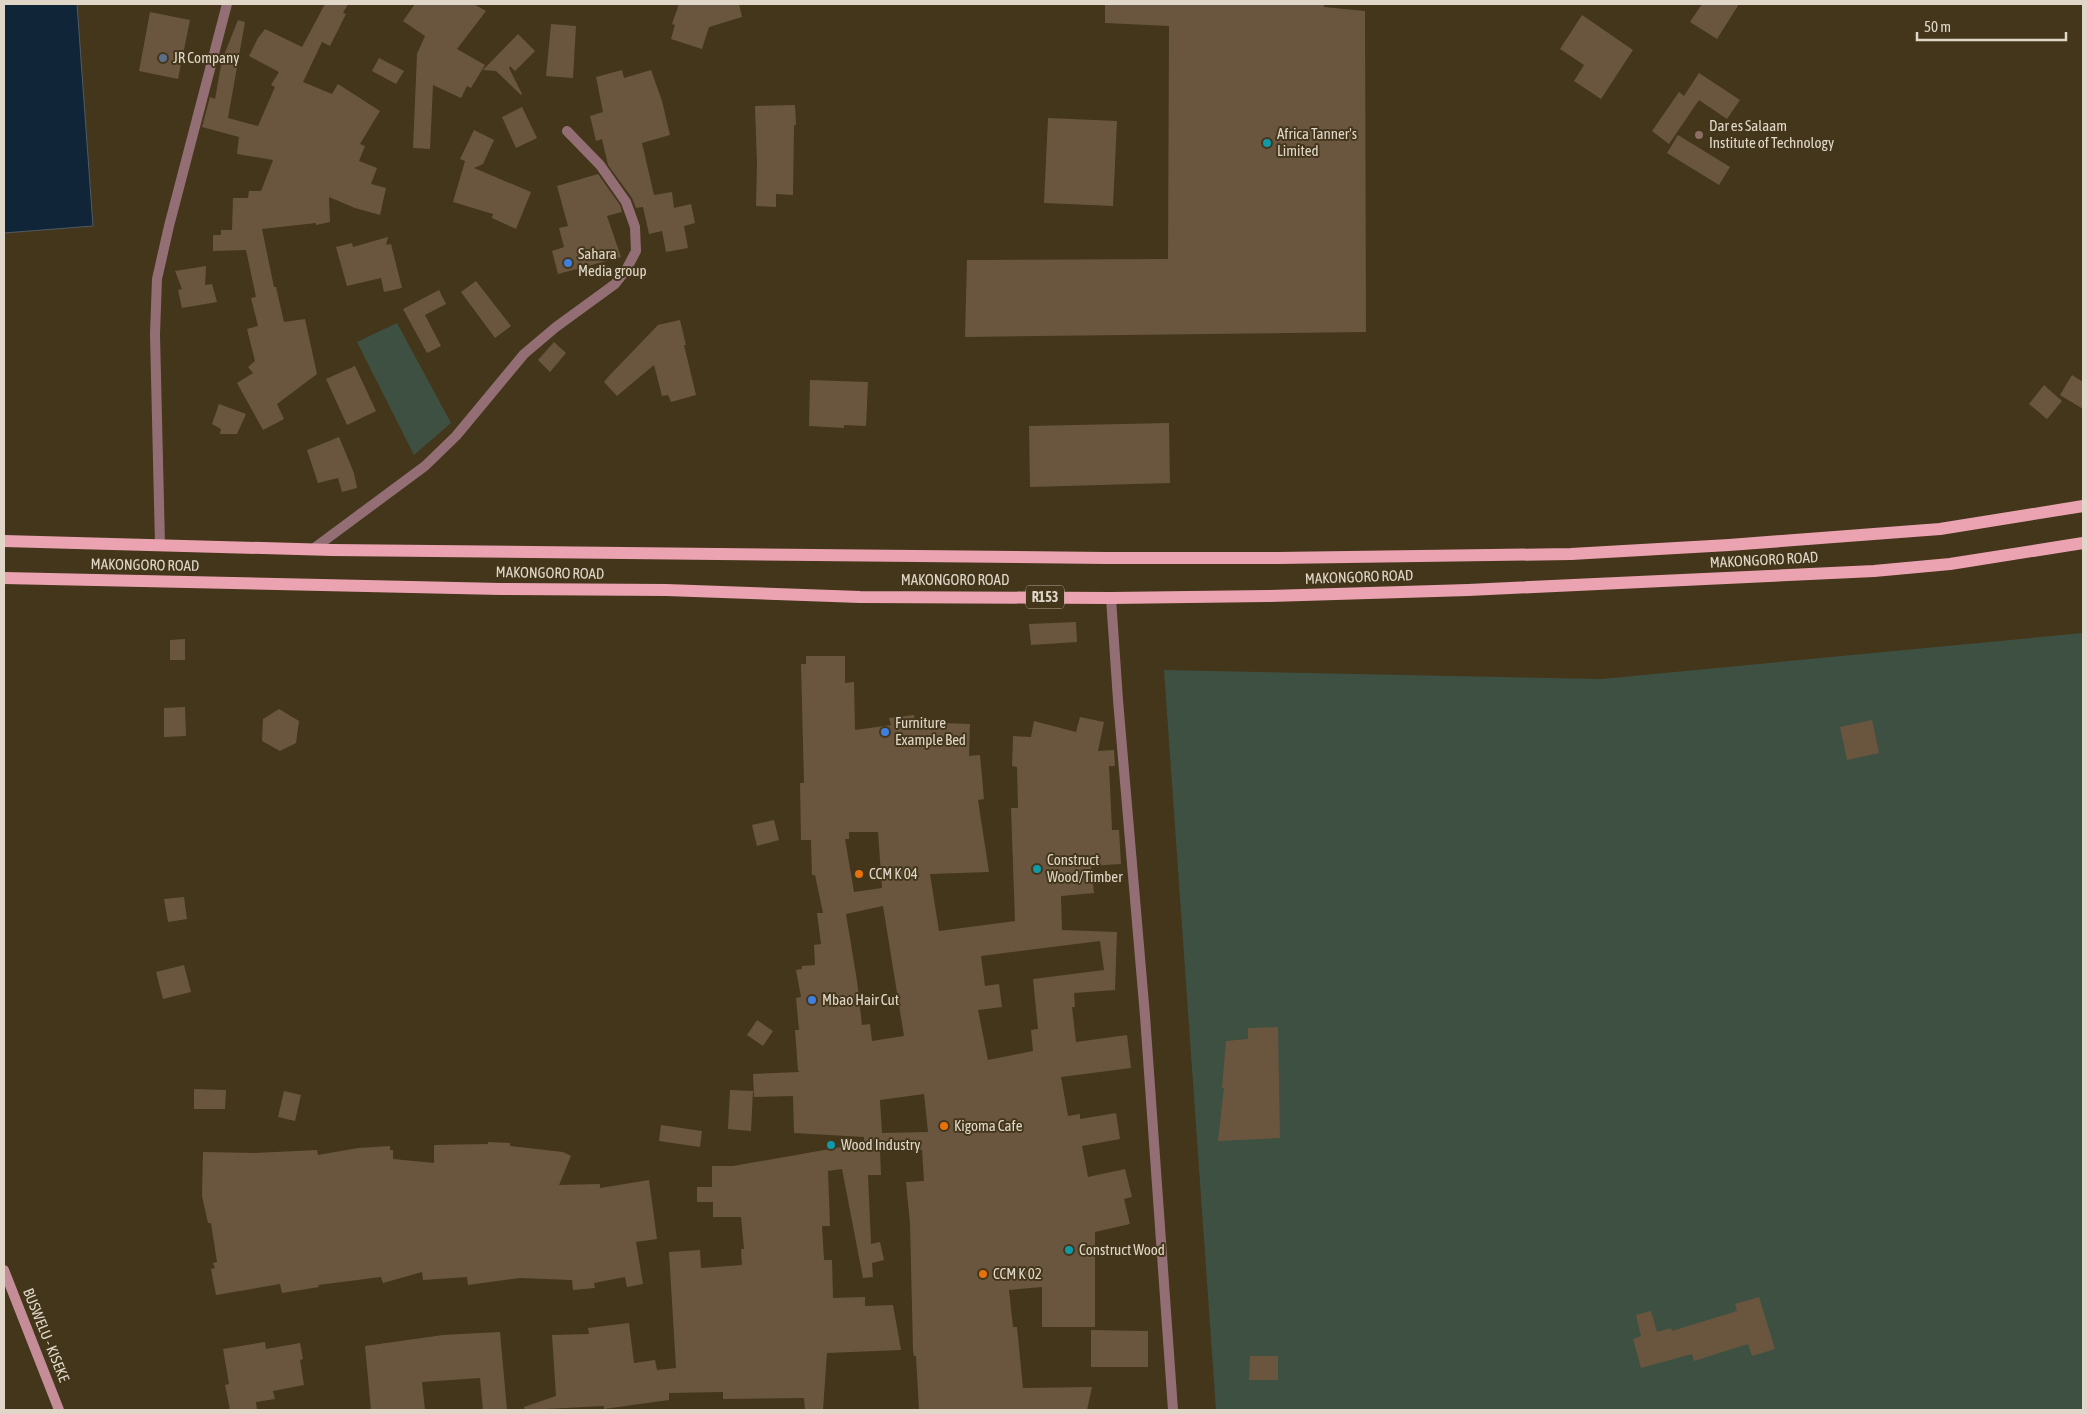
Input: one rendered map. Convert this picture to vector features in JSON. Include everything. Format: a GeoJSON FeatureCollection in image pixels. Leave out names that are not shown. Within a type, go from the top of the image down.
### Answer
{"type":"FeatureCollection","features":[{"type":"Feature","properties":{"kind":"main road","name":"MAKONGORO ROAD"},"geometry":{"type":"LineString","coordinates":[[4,541],[313,549],[1106,558],[1571,554],[1729,545],[1940,529],[2038,515],[2083,506]]}},
{"type":"Feature","properties":{"kind":"main road","name":"MAKONGORO ROAD"},"geometry":{"type":"LineString","coordinates":[[4,578],[491,589],[666,590],[860,597],[1111,598],[1468,590],[1874,571],[1950,564],[2083,543]]}},
{"type":"Feature","properties":{"kind":"main road","name":"BUSWELU - KISEKE"},"geometry":{"type":"LineString","coordinates":[[4,1270],[59,1410]]}},
{"type":"Feature","properties":{"kind":"street"},"geometry":{"type":"LineString","coordinates":[[160,546],[155,334],[157,279],[169,226],[228,4]]}},
{"type":"Feature","properties":{"kind":"street"},"geometry":{"type":"LineString","coordinates":[[313,549],[425,466],[456,436],[524,354],[556,327],[615,284],[626,270],[636,252],[635,227],[626,202],[600,165],[567,131]]}},
{"type":"Feature","properties":{"kind":"street"},"geometry":{"type":"LineString","coordinates":[[1111,598],[1146,1025],[1172,1410]]}},
{"type":"Feature","properties":{"kind":"green space"},"geometry":{"type":"Polygon","coordinates":[[[397,323],[451,423],[414,455],[357,342],[397,323]]]}},
{"type":"Feature","properties":{"kind":"green space"},"geometry":{"type":"Polygon","coordinates":[[[2083,633],[2083,1410],[1216,1410],[1164,670],[1601,679],[2083,633]]]}},
{"type":"Feature","properties":{"kind":"water"},"geometry":{"type":"Polygon","coordinates":[[[4,4],[77,4],[93,226],[4,233],[4,4]]]}},
{"type":"Feature","properties":{"kind":"building"},"geometry":{"type":"Polygon","coordinates":[[[325,4],[348,4],[343,13],[346,14],[330,46],[322,42],[303,82],[332,94],[338,84],[380,111],[360,144],[365,146],[359,161],[377,168],[371,184],[386,188],[380,215],[355,208],[329,197],[330,222],[316,225],[316,223],[262,229],[274,287],[276,287],[284,322],[305,319],[317,374],[277,404],[284,419],[263,430],[237,383],[253,373],[248,367],[255,361],[247,329],[258,326],[251,298],[256,297],[246,250],[213,251],[213,235],[221,235],[221,230],[232,230],[233,198],[248,198],[249,191],[261,191],[273,160],[237,154],[239,137],[202,127],[210,97],[215,99],[222,60],[238,20],[245,22],[228,118],[258,126],[275,87],[271,85],[279,72],[249,56],[258,38],[265,29],[302,47],[325,4]]]}},
{"type":"Feature","properties":{"kind":"building"},"geometry":{"type":"Polygon","coordinates":[[[415,4],[474,4],[486,11],[457,49],[485,65],[471,88],[467,86],[461,98],[433,85],[430,149],[413,148],[417,54],[425,36],[403,21],[415,4]]]}},
{"type":"Feature","properties":{"kind":"building"},"geometry":{"type":"Polygon","coordinates":[[[679,4],[739,4],[742,17],[709,27],[702,49],[671,39],[675,25],[672,24],[679,4]]]}},
{"type":"Feature","properties":{"kind":"building","name":"Africa Tanner's Limited"},"geometry":{"type":"Polygon","coordinates":[[[1105,4],[1324,4],[1324,7],[1365,11],[1366,332],[965,337],[967,260],[1168,259],[1169,26],[1105,23],[1105,4]]]}},
{"type":"Feature","properties":{"kind":"building"},"geometry":{"type":"Polygon","coordinates":[[[1702,4],[1739,4],[1717,39],[1690,22],[1702,4]]]}},
{"type":"Feature","properties":{"kind":"building"},"geometry":{"type":"Polygon","coordinates":[[[150,12],[190,20],[178,79],[139,71],[150,12]]]}},
{"type":"Feature","properties":{"kind":"building"},"geometry":{"type":"Polygon","coordinates":[[[1582,15],[1633,50],[1601,99],[1574,81],[1584,65],[1560,49],[1582,15]]]}},
{"type":"Feature","properties":{"kind":"building"},"geometry":{"type":"Polygon","coordinates":[[[551,24],[576,26],[573,78],[546,76],[551,24]]]}},
{"type":"Feature","properties":{"kind":"building"},"geometry":{"type":"Polygon","coordinates":[[[518,34],[535,51],[515,71],[510,66],[509,68],[521,95],[496,71],[483,70],[518,34]]]}},
{"type":"Feature","properties":{"kind":"building"},"geometry":{"type":"Polygon","coordinates":[[[379,58],[404,71],[396,84],[372,71],[379,58]]]}},
{"type":"Feature","properties":{"kind":"building"},"geometry":{"type":"Polygon","coordinates":[[[622,70],[624,78],[651,70],[662,101],[670,135],[642,143],[654,195],[672,192],[674,208],[691,204],[695,223],[684,226],[688,248],[666,252],[662,231],[649,234],[643,207],[636,208],[632,198],[608,165],[602,139],[596,141],[590,116],[603,112],[596,77],[622,70]]]}},
{"type":"Feature","properties":{"kind":"building"},"geometry":{"type":"Polygon","coordinates":[[[1699,73],[1740,100],[1727,119],[1699,100],[1669,144],[1652,131],[1679,92],[1684,96],[1699,73]]]}},
{"type":"Feature","properties":{"kind":"building"},"geometry":{"type":"Polygon","coordinates":[[[795,105],[793,195],[776,194],[776,207],[756,206],[755,106],[795,105]]]}},
{"type":"Feature","properties":{"kind":"building"},"geometry":{"type":"Polygon","coordinates":[[[522,107],[537,138],[516,148],[502,117],[522,107]]]}},
{"type":"Feature","properties":{"kind":"building"},"geometry":{"type":"Polygon","coordinates":[[[1048,118],[1117,121],[1113,206],[1044,203],[1048,118]]]}},
{"type":"Feature","properties":{"kind":"building"},"geometry":{"type":"Polygon","coordinates":[[[474,130],[494,140],[483,164],[474,168],[531,192],[516,229],[492,218],[493,214],[453,202],[465,161],[460,159],[474,130]]]}},
{"type":"Feature","properties":{"kind":"building"},"geometry":{"type":"Polygon","coordinates":[[[1678,135],[1730,167],[1719,185],[1667,153],[1678,135]]]}},
{"type":"Feature","properties":{"kind":"building"},"geometry":{"type":"Polygon","coordinates":[[[598,174],[620,205],[622,212],[607,216],[621,257],[558,274],[552,251],[564,247],[559,228],[568,226],[557,186],[598,174]]]}},
{"type":"Feature","properties":{"kind":"building"},"geometry":{"type":"Polygon","coordinates":[[[388,237],[386,245],[391,244],[402,288],[384,292],[381,278],[347,286],[336,247],[352,243],[353,247],[388,237]]]}},
{"type":"Feature","properties":{"kind":"building"},"geometry":{"type":"Polygon","coordinates":[[[206,266],[205,285],[212,284],[217,302],[182,308],[178,290],[182,289],[175,271],[206,266]]]}},
{"type":"Feature","properties":{"kind":"building"},"geometry":{"type":"Polygon","coordinates":[[[476,281],[511,326],[495,338],[461,292],[476,281]]]}},
{"type":"Feature","properties":{"kind":"building"},"geometry":{"type":"Polygon","coordinates":[[[439,290],[446,304],[425,315],[441,346],[427,353],[403,309],[439,290]]]}},
{"type":"Feature","properties":{"kind":"building"},"geometry":{"type":"Polygon","coordinates":[[[680,320],[696,395],[671,402],[668,395],[662,396],[654,365],[617,396],[604,382],[608,377],[658,325],[680,320]]]}},
{"type":"Feature","properties":{"kind":"building"},"geometry":{"type":"Polygon","coordinates":[[[554,342],[566,353],[550,372],[538,360],[554,342]]]}},
{"type":"Feature","properties":{"kind":"building"},"geometry":{"type":"Polygon","coordinates":[[[355,366],[376,411],[347,425],[326,379],[355,366]]]}},
{"type":"Feature","properties":{"kind":"building"},"geometry":{"type":"Polygon","coordinates":[[[2072,375],[2083,382],[2083,409],[2060,395],[2072,375]]]}},
{"type":"Feature","properties":{"kind":"building"},"geometry":{"type":"Polygon","coordinates":[[[810,380],[868,382],[866,426],[844,425],[844,428],[809,426],[810,380]]]}},
{"type":"Feature","properties":{"kind":"building"},"geometry":{"type":"Polygon","coordinates":[[[2044,385],[2062,401],[2047,419],[2029,404],[2044,385]]]}},
{"type":"Feature","properties":{"kind":"building"},"geometry":{"type":"Polygon","coordinates":[[[219,404],[246,414],[237,434],[220,434],[221,429],[212,424],[219,404]]]}},
{"type":"Feature","properties":{"kind":"building"},"geometry":{"type":"Polygon","coordinates":[[[1169,423],[1170,483],[1030,487],[1029,426],[1169,423]]]}},
{"type":"Feature","properties":{"kind":"building"},"geometry":{"type":"Polygon","coordinates":[[[339,437],[354,473],[357,488],[342,492],[338,478],[318,483],[307,450],[339,437]]]}},
{"type":"Feature","properties":{"kind":"building"},"geometry":{"type":"Polygon","coordinates":[[[1076,622],[1077,642],[1031,645],[1029,624],[1076,622]]]}},
{"type":"Feature","properties":{"kind":"building"},"geometry":{"type":"Polygon","coordinates":[[[185,639],[185,660],[170,660],[170,640],[185,639]]]}},
{"type":"Feature","properties":{"kind":"building"},"geometry":{"type":"Polygon","coordinates":[[[806,656],[845,656],[845,683],[854,682],[855,730],[891,725],[889,718],[914,715],[915,722],[970,724],[969,756],[980,755],[984,799],[978,800],[989,872],[930,874],[939,931],[1015,921],[1011,808],[1018,808],[1017,767],[1012,766],[1013,736],[1031,737],[1034,721],[1076,732],[1080,717],[1104,722],[1098,751],[1114,750],[1115,766],[1109,766],[1112,830],[1119,830],[1121,864],[1091,866],[1094,893],[1061,896],[1062,930],[1117,932],[1115,990],[1074,993],[1075,1007],[1072,1007],[1076,1042],[1127,1035],[1131,1068],[1061,1077],[1068,1116],[1080,1114],[1080,1119],[1116,1113],[1120,1139],[1082,1146],[1088,1177],[1125,1169],[1132,1197],[1124,1199],[1130,1224],[1095,1232],[1095,1327],[1042,1327],[1042,1287],[1009,1290],[1013,1327],[1017,1327],[1023,1388],[1092,1387],[1087,1410],[919,1410],[916,1356],[914,1356],[913,1350],[910,1223],[906,1182],[924,1181],[922,1150],[880,1151],[881,1175],[868,1175],[871,1244],[880,1242],[884,1260],[872,1263],[873,1277],[863,1278],[842,1169],[828,1171],[830,1226],[822,1226],[824,1260],[832,1260],[833,1298],[865,1297],[865,1306],[893,1305],[901,1350],[827,1353],[823,1410],[805,1410],[804,1398],[723,1399],[723,1392],[669,1393],[669,1400],[604,1409],[604,1406],[525,1410],[524,1407],[556,1396],[552,1335],[589,1334],[588,1328],[629,1323],[634,1363],[655,1360],[657,1370],[676,1368],[669,1252],[700,1250],[701,1268],[742,1265],[741,1249],[744,1249],[741,1217],[713,1217],[713,1202],[697,1202],[697,1187],[712,1187],[712,1166],[733,1166],[864,1143],[864,1137],[794,1133],[793,1096],[754,1097],[753,1074],[800,1072],[798,1071],[795,1030],[799,1030],[796,998],[801,997],[796,970],[802,969],[802,966],[815,965],[814,945],[821,944],[817,913],[823,913],[815,875],[812,875],[811,840],[801,840],[800,783],[804,783],[801,664],[806,664],[806,656]],[[849,832],[849,839],[845,839],[854,892],[882,888],[878,832],[849,832]],[[883,906],[846,914],[862,1025],[870,1024],[872,1041],[904,1036],[883,906]],[[1100,941],[981,956],[985,986],[999,984],[1002,1007],[978,1010],[988,1060],[1033,1051],[1031,1030],[1038,1029],[1033,979],[1104,970],[1100,941]],[[924,1094],[880,1100],[882,1133],[928,1132],[924,1094]]]}},
{"type":"Feature","properties":{"kind":"building"},"geometry":{"type":"Polygon","coordinates":[[[185,707],[186,736],[164,737],[164,708],[185,707]]]}},
{"type":"Feature","properties":{"kind":"building"},"geometry":{"type":"Polygon","coordinates":[[[279,709],[299,721],[296,743],[280,751],[262,741],[263,719],[279,709]]]}},
{"type":"Feature","properties":{"kind":"building"},"geometry":{"type":"Polygon","coordinates":[[[1872,720],[1879,753],[1847,760],[1840,727],[1872,720]]]}},
{"type":"Feature","properties":{"kind":"building"},"geometry":{"type":"Polygon","coordinates":[[[774,820],[779,840],[757,846],[752,825],[774,820]]]}},
{"type":"Feature","properties":{"kind":"building"},"geometry":{"type":"Polygon","coordinates":[[[184,897],[187,919],[168,922],[164,899],[184,897]]]}},
{"type":"Feature","properties":{"kind":"building"},"geometry":{"type":"Polygon","coordinates":[[[184,965],[191,992],[163,999],[156,972],[184,965]]]}},
{"type":"Feature","properties":{"kind":"building"},"geometry":{"type":"Polygon","coordinates":[[[757,1020],[773,1031],[763,1046],[747,1035],[757,1020]]]}},
{"type":"Feature","properties":{"kind":"building"},"geometry":{"type":"Polygon","coordinates":[[[1278,1027],[1280,1138],[1218,1141],[1224,1088],[1222,1088],[1226,1041],[1248,1039],[1248,1028],[1278,1027]]]}},
{"type":"Feature","properties":{"kind":"building"},"geometry":{"type":"Polygon","coordinates":[[[194,1089],[226,1090],[225,1109],[194,1109],[194,1089]]]}},
{"type":"Feature","properties":{"kind":"building"},"geometry":{"type":"Polygon","coordinates":[[[730,1090],[753,1091],[751,1131],[728,1129],[730,1090]]]}},
{"type":"Feature","properties":{"kind":"building"},"geometry":{"type":"Polygon","coordinates":[[[284,1091],[301,1095],[295,1121],[278,1117],[284,1091]]]}},
{"type":"Feature","properties":{"kind":"building"},"geometry":{"type":"Polygon","coordinates":[[[661,1125],[702,1131],[700,1147],[659,1141],[661,1125]]]}},
{"type":"Feature","properties":{"kind":"building"},"geometry":{"type":"Polygon","coordinates":[[[488,1142],[510,1143],[510,1146],[563,1152],[571,1156],[559,1185],[600,1184],[600,1188],[649,1180],[657,1239],[636,1242],[643,1284],[627,1287],[625,1277],[594,1283],[595,1288],[573,1290],[572,1280],[520,1278],[468,1285],[467,1277],[423,1280],[422,1272],[383,1283],[381,1277],[318,1285],[319,1287],[282,1293],[280,1284],[216,1295],[211,1269],[215,1268],[213,1263],[217,1262],[211,1223],[208,1223],[202,1196],[203,1152],[255,1153],[317,1150],[318,1155],[358,1148],[390,1146],[390,1150],[393,1150],[393,1159],[434,1163],[434,1145],[488,1144],[488,1142]]]}},
{"type":"Feature","properties":{"kind":"building"},"geometry":{"type":"Polygon","coordinates":[[[1759,1297],[1775,1349],[1752,1356],[1748,1344],[1694,1361],[1692,1354],[1641,1368],[1633,1339],[1641,1336],[1636,1315],[1651,1311],[1657,1332],[1671,1328],[1672,1331],[1737,1311],[1735,1304],[1759,1297]]]}},
{"type":"Feature","properties":{"kind":"building"},"geometry":{"type":"Polygon","coordinates":[[[1091,1330],[1148,1331],[1148,1367],[1091,1367],[1091,1330]]]}},
{"type":"Feature","properties":{"kind":"building"},"geometry":{"type":"Polygon","coordinates":[[[500,1332],[507,1410],[483,1410],[480,1378],[422,1382],[425,1410],[371,1410],[365,1346],[443,1335],[500,1332]]]}},
{"type":"Feature","properties":{"kind":"building"},"geometry":{"type":"Polygon","coordinates":[[[265,1342],[266,1349],[300,1343],[303,1359],[300,1360],[304,1385],[273,1391],[275,1399],[256,1402],[257,1410],[230,1410],[225,1385],[229,1384],[223,1349],[265,1342]]]}},
{"type":"Feature","properties":{"kind":"building"},"geometry":{"type":"Polygon","coordinates":[[[1250,1356],[1278,1356],[1278,1380],[1249,1380],[1250,1356]]]}},
{"type":"Feature","properties":{"kind":"place","name":"JR Company"},"geometry":{"type":"Point","coordinates":[163,58]}},
{"type":"Feature","properties":{"kind":"place","name":"Dar es Salaam Institute of Technology"},"geometry":{"type":"Point","coordinates":[1699,135]}},
{"type":"Feature","properties":{"kind":"place","name":"Africa Tanner's Limited"},"geometry":{"type":"Point","coordinates":[1267,143]}},
{"type":"Feature","properties":{"kind":"place","name":"Sahara Media group"},"geometry":{"type":"Point","coordinates":[568,263]}},
{"type":"Feature","properties":{"kind":"place","name":"Furniture Example Bed"},"geometry":{"type":"Point","coordinates":[885,732]}},
{"type":"Feature","properties":{"kind":"place","name":"Construct Wood/Timber"},"geometry":{"type":"Point","coordinates":[1037,869]}},
{"type":"Feature","properties":{"kind":"place","name":"CCM K 04"},"geometry":{"type":"Point","coordinates":[859,874]}},
{"type":"Feature","properties":{"kind":"place","name":"Mbao Hair Cut"},"geometry":{"type":"Point","coordinates":[812,1000]}},
{"type":"Feature","properties":{"kind":"place","name":"Kigoma Cafe"},"geometry":{"type":"Point","coordinates":[944,1126]}},
{"type":"Feature","properties":{"kind":"place","name":"Wood Industry"},"geometry":{"type":"Point","coordinates":[831,1145]}},
{"type":"Feature","properties":{"kind":"place","name":"Construct Wood"},"geometry":{"type":"Point","coordinates":[1069,1250]}},
{"type":"Feature","properties":{"kind":"place","name":"CCM K 02"},"geometry":{"type":"Point","coordinates":[983,1274]}}]}
